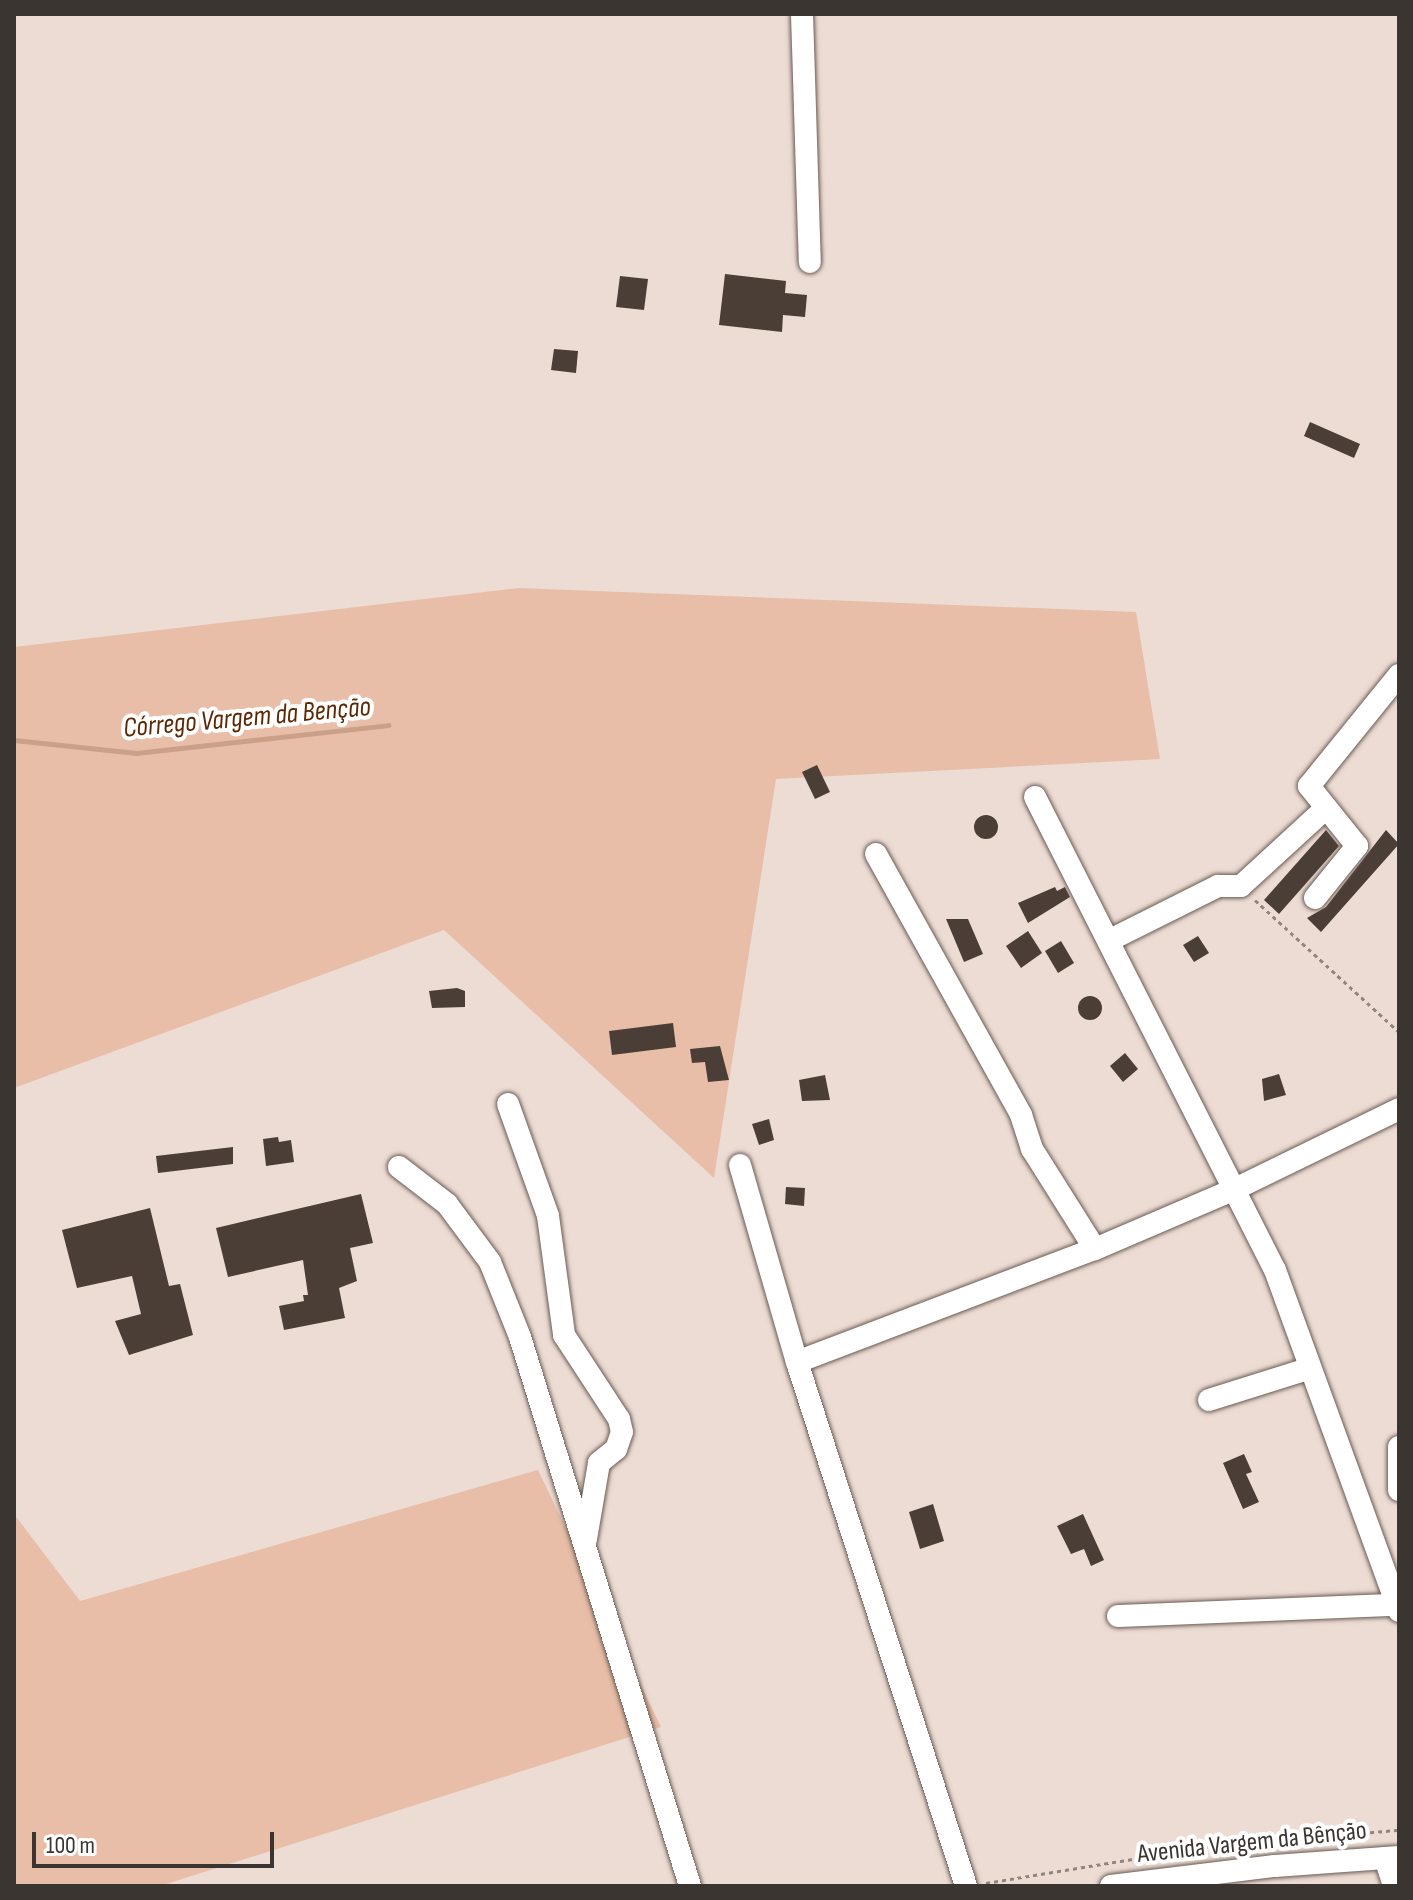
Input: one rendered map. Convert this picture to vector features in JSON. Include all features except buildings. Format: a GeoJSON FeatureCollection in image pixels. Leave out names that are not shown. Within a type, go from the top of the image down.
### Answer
{"type":"FeatureCollection","features":[{"type":"Feature","properties":{"kind":"street"},"geometry":{"type":"LineString","coordinates":[[802,14],[810,262]]}},
{"type":"Feature","properties":{"kind":"street"},"geometry":{"type":"LineString","coordinates":[[1315,898],[1357,846],[1309,786],[1399,675]]}},
{"type":"Feature","properties":{"kind":"street"},"geometry":{"type":"LineString","coordinates":[[1035,797],[1237,1188],[1275,1270],[1308,1369],[1398,1608],[1118,1616]]}},
{"type":"Feature","properties":{"kind":"street"},"geometry":{"type":"LineString","coordinates":[[1110,940],[1218,886],[1241,886],[1325,809]]}},
{"type":"Feature","properties":{"kind":"street"},"geometry":{"type":"LineString","coordinates":[[876,854],[1021,1115],[1032,1149],[1095,1249]]}},
{"type":"Feature","properties":{"kind":"street"},"geometry":{"type":"LineString","coordinates":[[508,1104],[548,1216],[564,1335],[622,1432],[616,1449],[599,1463],[585,1543]]}},
{"type":"Feature","properties":{"kind":"street"},"geometry":{"type":"LineString","coordinates":[[797,1362],[1095,1249],[1237,1188],[1399,1109]]}},
{"type":"Feature","properties":{"kind":"street"},"geometry":{"type":"LineString","coordinates":[[740,1165],[797,1362],[968,1886]]}},
{"type":"Feature","properties":{"kind":"street"},"geometry":{"type":"LineString","coordinates":[[399,1167],[447,1204],[490,1262],[520,1337],[552,1452],[585,1543],[690,1886]]}},
{"type":"Feature","properties":{"kind":"street"},"geometry":{"type":"LineString","coordinates":[[1209,1400],[1308,1369]]}},
{"type":"Feature","properties":{"kind":"street"},"geometry":{"type":"LineString","coordinates":[[1399,1447],[1399,1490]]}},
{"type":"Feature","properties":{"kind":"street"},"geometry":{"type":"LineString","coordinates":[[1392,1858],[1394,1886]]}},
{"type":"Feature","properties":{"kind":"street","name":"Avenida Vargem da Bênção"},"geometry":{"type":"LineString","coordinates":[[1111,1886],[1278,1876],[1392,1858]]}},
{"type":"Feature","properties":{"kind":"path"},"geometry":{"type":"LineString","coordinates":[[1241,886],[1399,1032]]}},
{"type":"Feature","properties":{"kind":"path"},"geometry":{"type":"LineString","coordinates":[[968,1886],[1211,1846],[1399,1830]]}},
{"type":"Feature","properties":{"kind":"shaded area"},"geometry":{"type":"Polygon","coordinates":[[[518,588],[1136,612],[1160,759],[776,779],[714,1178],[444,930],[14,1088],[14,647],[518,588]]]}},
{"type":"Feature","properties":{"kind":"shaded area"},"geometry":{"type":"Polygon","coordinates":[[[538,1470],[661,1727],[160,1886],[14,1886],[14,1514],[80,1601],[538,1470]]]}},
{"type":"Feature","properties":{"kind":"waterway","name":"Córrego Vargem da Benção"},"geometry":{"type":"LineString","coordinates":[[14,740],[136,753],[388,725]]}}]}
